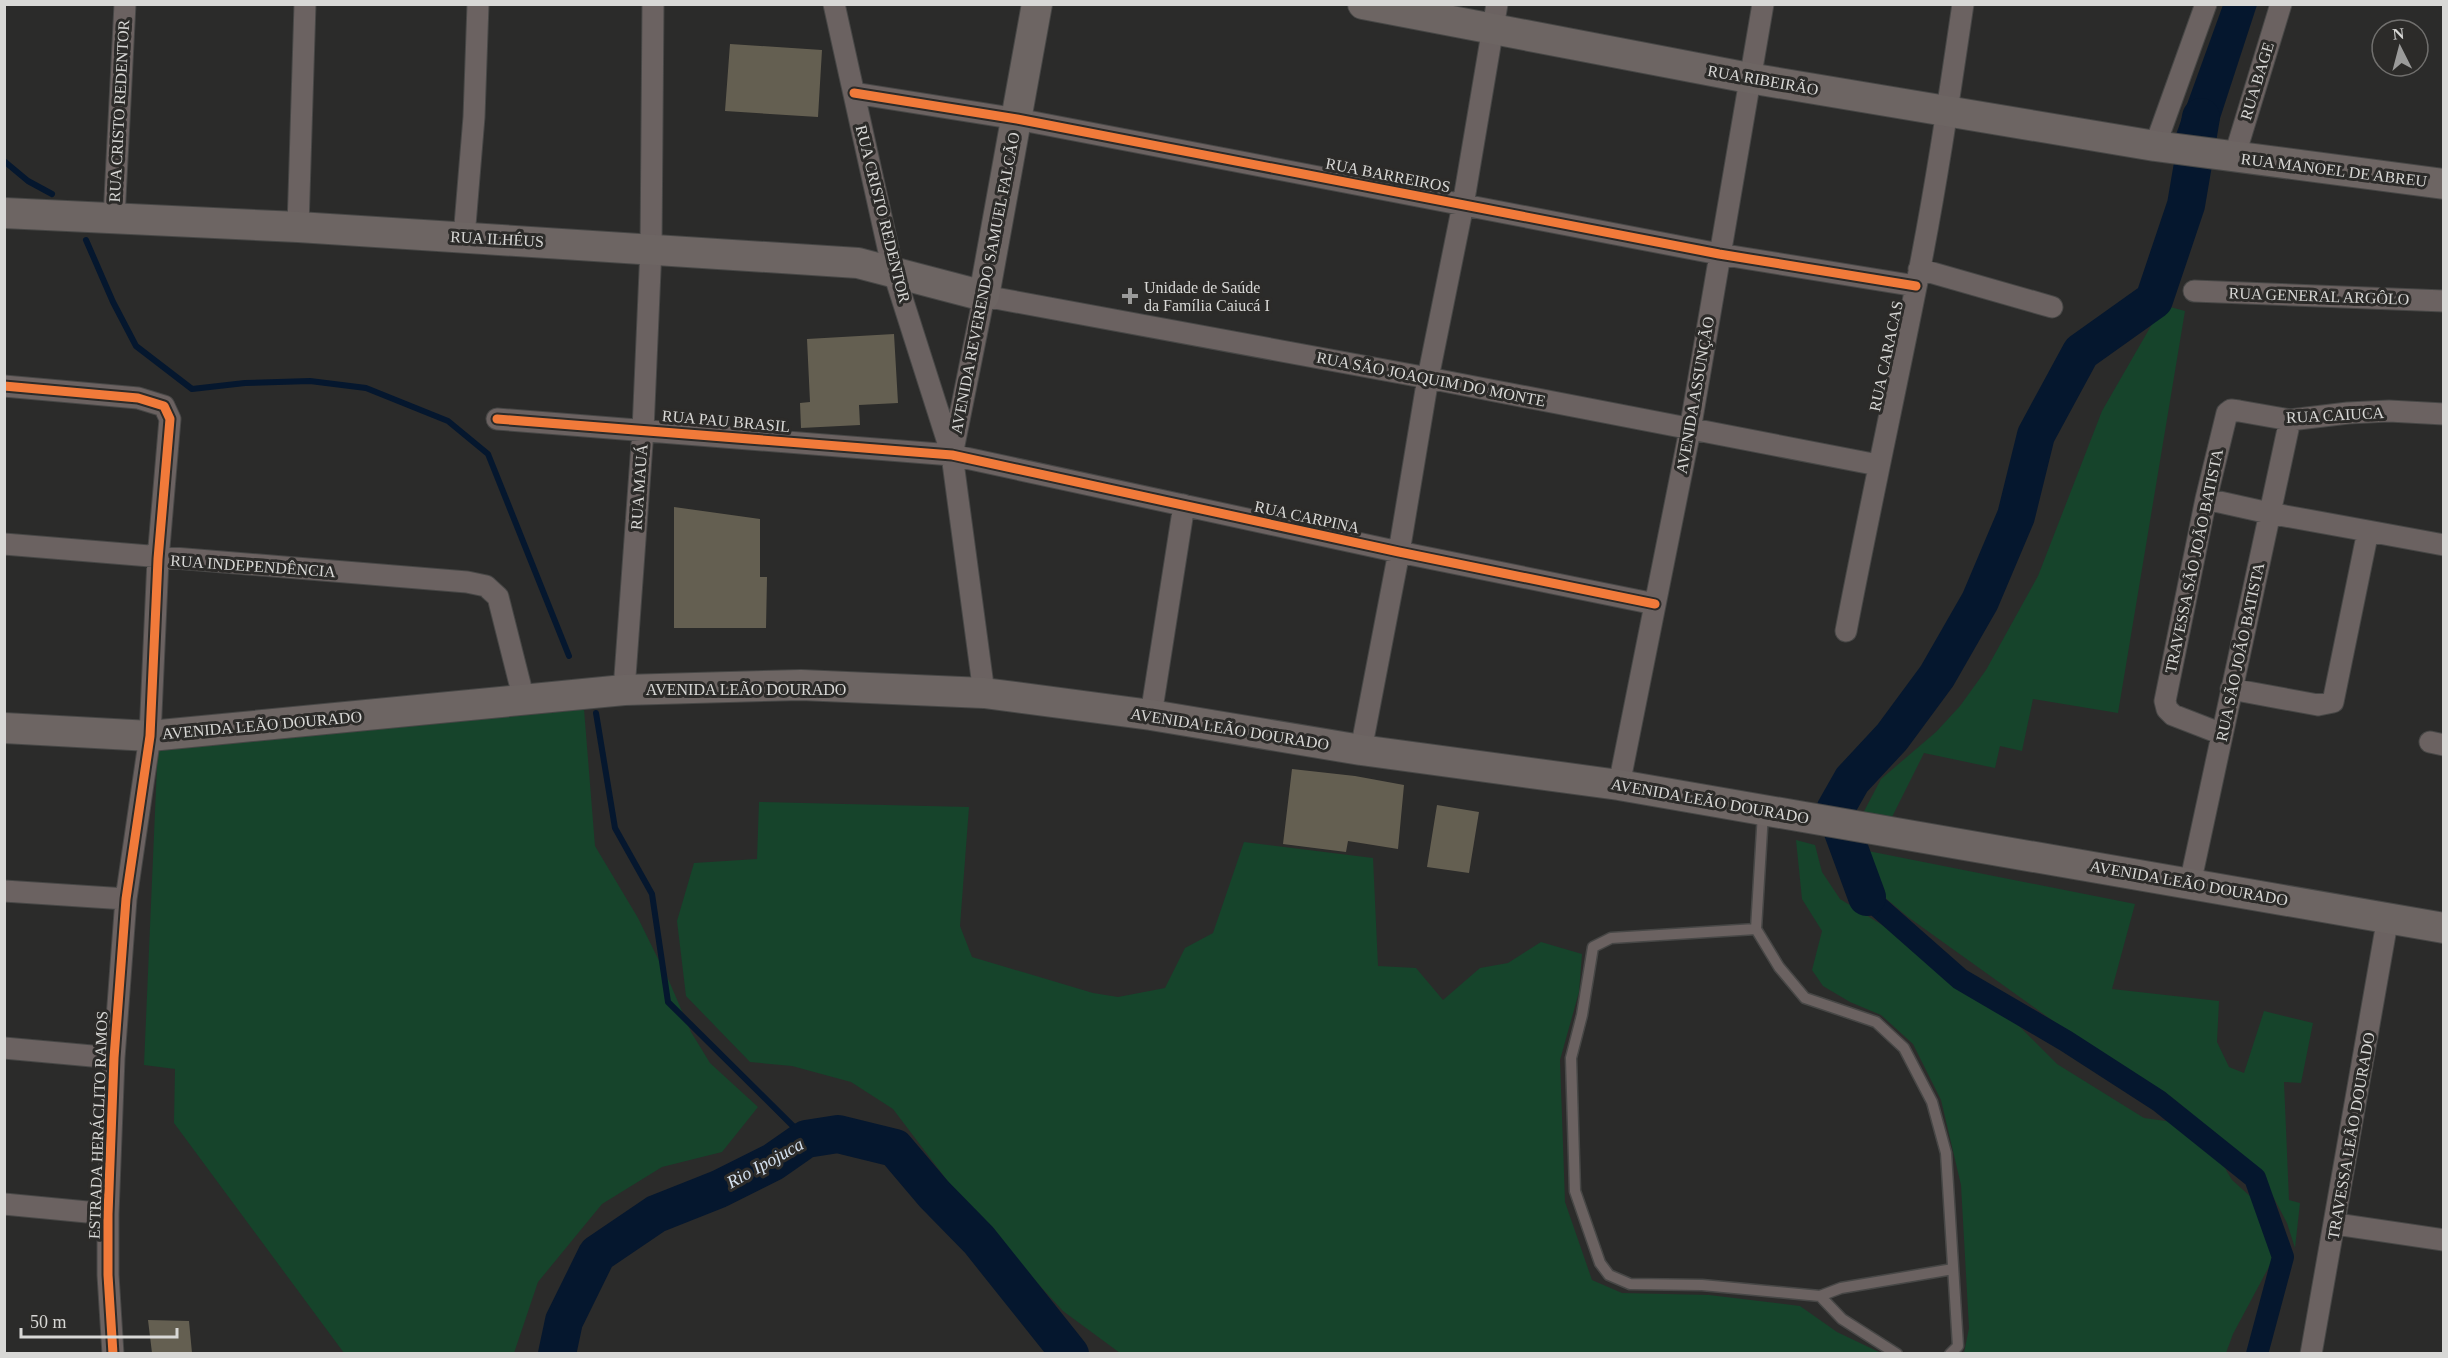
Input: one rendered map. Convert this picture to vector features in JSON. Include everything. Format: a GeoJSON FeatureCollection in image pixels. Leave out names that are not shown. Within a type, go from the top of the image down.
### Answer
{"type":"FeatureCollection","features":[{"type":"Feature","properties":{"kind":"main road","name":"AVENIDA REVERENDO SAMUEL FALCÃO"},"geometry":{"type":"LineString","coordinates":[[984,296],[1037,4]]}},
{"type":"Feature","properties":{"kind":"main road","name":"RUA RIBEIRÃO"},"geometry":{"type":"LineString","coordinates":[[1363,4],[1494,17],[1749,78],[2160,147]]}},
{"type":"Feature","properties":{"kind":"main road","name":"RUA MANOEL DE ABREU"},"geometry":{"type":"LineString","coordinates":[[2160,147],[2444,184]]}},
{"type":"Feature","properties":{"kind":"main road","name":"RUA ILHÉUS"},"geometry":{"type":"LineString","coordinates":[[4,213],[298,227],[858,263],[893,270],[984,296]]}},
{"type":"Feature","properties":{"kind":"main road","name":"AVENIDA LEÃO DOURADO"},"geometry":{"type":"LineString","coordinates":[[4,728],[150,735],[624,690],[801,685],[984,693],[1151,715],[1361,750],[1619,785],[2444,928]]}},
{"type":"Feature","properties":{"kind":"street","name":"RUA CRISTO REDENTOR"},"geometry":{"type":"LineString","coordinates":[[114,218],[124,4]]}},
{"type":"Feature","properties":{"kind":"street"},"geometry":{"type":"LineString","coordinates":[[298,227],[305,4]]}},
{"type":"Feature","properties":{"kind":"street"},"geometry":{"type":"LineString","coordinates":[[464,237],[474,117],[478,4]]}},
{"type":"Feature","properties":{"kind":"street","name":"RUA MAUÁ"},"geometry":{"type":"LineString","coordinates":[[624,690],[643,430],[651,248],[654,4]]}},
{"type":"Feature","properties":{"kind":"street","name":"RUA CRISTO REDENTOR"},"geometry":{"type":"LineString","coordinates":[[834,4],[893,270],[952,455]]}},
{"type":"Feature","properties":{"kind":"street","name":"AVENIDA ASSUNÇÃO"},"geometry":{"type":"LineString","coordinates":[[1619,785],[1690,430],[1762,4]]}},
{"type":"Feature","properties":{"kind":"street","name":"RUA CARACAS"},"geometry":{"type":"LineString","coordinates":[[1846,631],[1918,277],[1963,4]]}},
{"type":"Feature","properties":{"kind":"street"},"geometry":{"type":"LineString","coordinates":[[2160,147],[2206,4]]}},
{"type":"Feature","properties":{"kind":"street","name":"RUA BAGE"},"geometry":{"type":"LineString","coordinates":[[2230,157],[2281,4]]}},
{"type":"Feature","properties":{"kind":"street"},"geometry":{"type":"LineString","coordinates":[[1361,750],[1399,552],[1428,378],[1463,205],[1494,17]]}},
{"type":"Feature","properties":{"kind":"street","name":"RUA BARREIROS"},"geometry":{"type":"LineString","coordinates":[[854,93],[1017,119],[1719,254],[1918,277],[2052,307]]}},
{"type":"Feature","properties":{"kind":"street","name":"RUA GENERAL ARGÔLO"},"geometry":{"type":"LineString","coordinates":[[2194,291],[2444,302]]}},
{"type":"Feature","properties":{"kind":"street","name":"RUA SÃO JOAQUIM DO MONTE"},"geometry":{"type":"LineString","coordinates":[[984,296],[1428,378],[1878,465]]}},
{"type":"Feature","properties":{"kind":"street","name":"AVENIDA REVERENDO SAMUEL FALCÃO"},"geometry":{"type":"LineString","coordinates":[[952,455],[984,296]]}},
{"type":"Feature","properties":{"kind":"street","name":"ESTRADA HERÁCLITO RAMOS"},"geometry":{"type":"LineString","coordinates":[[4,386],[138,398],[164,406],[170,419],[158,559],[150,735],[126,899],[114,1058],[108,1214],[108,1275],[113,1353]]}},
{"type":"Feature","properties":{"kind":"street","name":"RUA CAIUCA"},"geometry":{"type":"LineString","coordinates":[[2227,413],[2231,410],[2290,420],[2389,411],[2444,414]]}},
{"type":"Feature","properties":{"kind":"street","name":"TRAVESSA SÃO JOÃO BATISTA"},"geometry":{"type":"LineString","coordinates":[[2222,734],[2173,715],[2167,709],[2165,701],[2206,499],[2227,413]]}},
{"type":"Feature","properties":{"kind":"street","name":"RUA PAU BRASIL"},"geometry":{"type":"LineString","coordinates":[[497,419],[952,455]]}},
{"type":"Feature","properties":{"kind":"street","name":"RUA SÃO JOÃO BATISTA"},"geometry":{"type":"LineString","coordinates":[[2190,884],[2290,420]]}},
{"type":"Feature","properties":{"kind":"street"},"geometry":{"type":"LineString","coordinates":[[952,455],[984,693]]}},
{"type":"Feature","properties":{"kind":"street","name":"RUA CARPINA"},"geometry":{"type":"LineString","coordinates":[[952,455],[1399,552],[1655,604]]}},
{"type":"Feature","properties":{"kind":"street"},"geometry":{"type":"LineString","coordinates":[[2206,499],[2444,545]]}},
{"type":"Feature","properties":{"kind":"street"},"geometry":{"type":"LineString","coordinates":[[1151,715],[1184,506]]}},
{"type":"Feature","properties":{"kind":"street"},"geometry":{"type":"LineString","coordinates":[[2231,689],[2318,705],[2333,702],[2368,531]]}},
{"type":"Feature","properties":{"kind":"street","name":"RUA INDEPENDÊNCIA"},"geometry":{"type":"LineString","coordinates":[[4,544],[158,559],[467,582],[486,586],[498,597],[524,700]]}},
{"type":"Feature","properties":{"kind":"street"},"geometry":{"type":"LineString","coordinates":[[4,891],[126,899]]}},
{"type":"Feature","properties":{"kind":"street","name":"TRAVESSA LEÃO DOURADO"},"geometry":{"type":"LineString","coordinates":[[2311,1353],[2336,1224],[2388,918]]}},
{"type":"Feature","properties":{"kind":"street"},"geometry":{"type":"LineString","coordinates":[[4,1048],[114,1058]]}},
{"type":"Feature","properties":{"kind":"street"},"geometry":{"type":"LineString","coordinates":[[4,1204],[108,1214]]}},
{"type":"Feature","properties":{"kind":"street"},"geometry":{"type":"LineString","coordinates":[[2336,1224],[2444,1240]]}},
{"type":"Feature","properties":{"kind":"lane"},"geometry":{"type":"LineString","coordinates":[[1763,810],[1756,929],[1779,967],[1805,998],[1876,1022],[1904,1048],[1932,1102],[1946,1153],[1958,1346],[1950,1353]]}},
{"type":"Feature","properties":{"kind":"lane"},"geometry":{"type":"LineString","coordinates":[[1756,929],[1611,938],[1593,947],[1582,1015],[1572,1058],[1575,1191],[1600,1263],[1609,1275],[1630,1284],[1702,1285],[1820,1296],[1840,1288],[1953,1269]]}},
{"type":"Feature","properties":{"kind":"lane"},"geometry":{"type":"LineString","coordinates":[[1820,1296],[1842,1319],[1897,1353]]}},
{"type":"Feature","properties":{"kind":"green space"},"geometry":{"type":"Polygon","coordinates":[[[2163,305],[2185,311],[2118,713],[2033,699],[2022,751],[2000,746],[1995,768],[1924,753],[1890,821],[1861,817],[1881,779],[1936,732],[1960,706],[1986,670],[2038,576],[2102,411],[2163,305]]]}},
{"type":"Feature","properties":{"kind":"green space"},"geometry":{"type":"Polygon","coordinates":[[[584,709],[595,846],[638,918],[691,1032],[710,1063],[758,1107],[722,1152],[662,1167],[602,1204],[538,1282],[514,1353],[344,1353],[174,1123],[175,1069],[144,1065],[158,743],[584,709]]]}},
{"type":"Feature","properties":{"kind":"green space"},"geometry":{"type":"Polygon","coordinates":[[[759,802],[969,807],[960,926],[972,957],[1093,993],[1118,997],[1165,988],[1185,948],[1213,933],[1244,842],[1373,858],[1378,966],[1416,968],[1443,1000],[1480,968],[1508,963],[1541,942],[1582,954],[1579,992],[1560,1060],[1565,1202],[1592,1280],[1622,1293],[1709,1295],[1800,1306],[1837,1332],[1881,1353],[1120,1353],[1063,1311],[965,1204],[893,1109],[851,1082],[792,1066],[750,1062],[686,996],[677,921],[694,863],[757,859],[759,802]]]}},
{"type":"Feature","properties":{"kind":"green space"},"geometry":{"type":"Polygon","coordinates":[[[1796,840],[1815,845],[1822,872],[1840,899],[1918,947],[1946,974],[1982,996],[2019,1026],[2057,1064],[2144,1118],[2173,1122],[2219,1158],[2232,1180],[2260,1205],[2270,1233],[2272,1261],[2233,1334],[2226,1353],[1964,1353],[1969,1328],[1961,1185],[1941,1100],[1913,1044],[1881,1015],[1850,1002],[1823,986],[1812,970],[1822,931],[1802,899],[1796,840]]]}},
{"type":"Feature","properties":{"kind":"green space"},"geometry":{"type":"Polygon","coordinates":[[[1863,850],[2135,904],[2112,989],[2219,1001],[2217,1042],[2229,1067],[2244,1073],[2264,1011],[2313,1023],[2301,1083],[2284,1082],[2289,1200],[2300,1203],[2295,1248],[2287,1223],[2258,1168],[2171,1097],[2084,1043],[1908,917],[1876,890],[1863,850]]]}},
{"type":"Feature","properties":{"kind":"water"},"geometry":{"type":"Polygon","coordinates":[[[2223,5],[2257,5],[2211,146],[2174,140],[2223,5]]]}},
{"type":"Feature","properties":{"kind":"building"},"geometry":{"type":"Polygon","coordinates":[[[730,44],[822,50],[818,117],[725,111],[730,44]]]}},
{"type":"Feature","properties":{"kind":"building"},"geometry":{"type":"Polygon","coordinates":[[[894,334],[898,403],[859,405],[860,425],[801,428],[800,403],[810,402],[807,339],[894,334]]]}},
{"type":"Feature","properties":{"kind":"building"},"geometry":{"type":"Polygon","coordinates":[[[674,507],[760,519],[760,577],[767,577],[766,628],[674,628],[674,507]]]}},
{"type":"Feature","properties":{"kind":"building"},"geometry":{"type":"Polygon","coordinates":[[[1292,769],[1355,776],[1404,785],[1398,849],[1348,841],[1346,852],[1283,844],[1292,769]]]}},
{"type":"Feature","properties":{"kind":"building"},"geometry":{"type":"Polygon","coordinates":[[[1437,805],[1479,812],[1469,873],[1427,867],[1437,805]]]}},
{"type":"Feature","properties":{"kind":"building"},"geometry":{"type":"Polygon","coordinates":[[[148,1320],[189,1321],[192,1353],[152,1353],[148,1320]]]}},
{"type":"Feature","properties":{"kind":"waterway"},"geometry":{"type":"LineString","coordinates":[[1867,897],[1835,810],[1852,780],[1892,737],[1937,676],[1980,601],[2016,516],[2036,435],[2081,352],[2154,300],[2186,205],[2201,117]]}},
{"type":"Feature","properties":{"kind":"waterway"},"geometry":{"type":"LineString","coordinates":[[4,161],[28,181],[52,194]]}},
{"type":"Feature","properties":{"kind":"waterway"},"geometry":{"type":"LineString","coordinates":[[86,240],[113,302],[136,346],[192,389],[245,383],[310,381],[366,388],[448,421],[488,454],[569,656]]}},
{"type":"Feature","properties":{"kind":"waterway"},"geometry":{"type":"LineString","coordinates":[[596,713],[615,828],[652,894],[668,1002],[806,1139]]}},
{"type":"Feature","properties":{"kind":"waterway"},"geometry":{"type":"LineString","coordinates":[[1867,897],[1960,979],[2066,1041],[2159,1101],[2255,1178],[2283,1257],[2257,1354]]}},
{"type":"Feature","properties":{"kind":"waterway","name":"Rio Ipojuca"},"geometry":{"type":"LineString","coordinates":[[557,1354],[564,1321],[597,1254],[656,1214],[719,1189],[773,1162],[806,1139],[838,1134],[895,1148],[934,1194],[979,1240],[1070,1354]]}},
{"type":"Feature","properties":{"kind":"cycle path"},"geometry":{"type":"LineString","coordinates":[[854,93],[1017,119],[1719,254],[1916,286]]}},
{"type":"Feature","properties":{"kind":"cycle path"},"geometry":{"type":"LineString","coordinates":[[4,386],[138,398],[164,406],[170,419],[158,559],[150,736],[126,899],[114,1058],[108,1214],[108,1275],[113,1354]]}},
{"type":"Feature","properties":{"kind":"cycle path"},"geometry":{"type":"LineString","coordinates":[[497,419],[952,455],[1399,552],[1655,604]]}},
{"type":"Feature","properties":{"kind":"place","name":"Unidade de Saúde da Família Caiucá I"},"geometry":{"type":"Point","coordinates":[1130,296]}}]}
